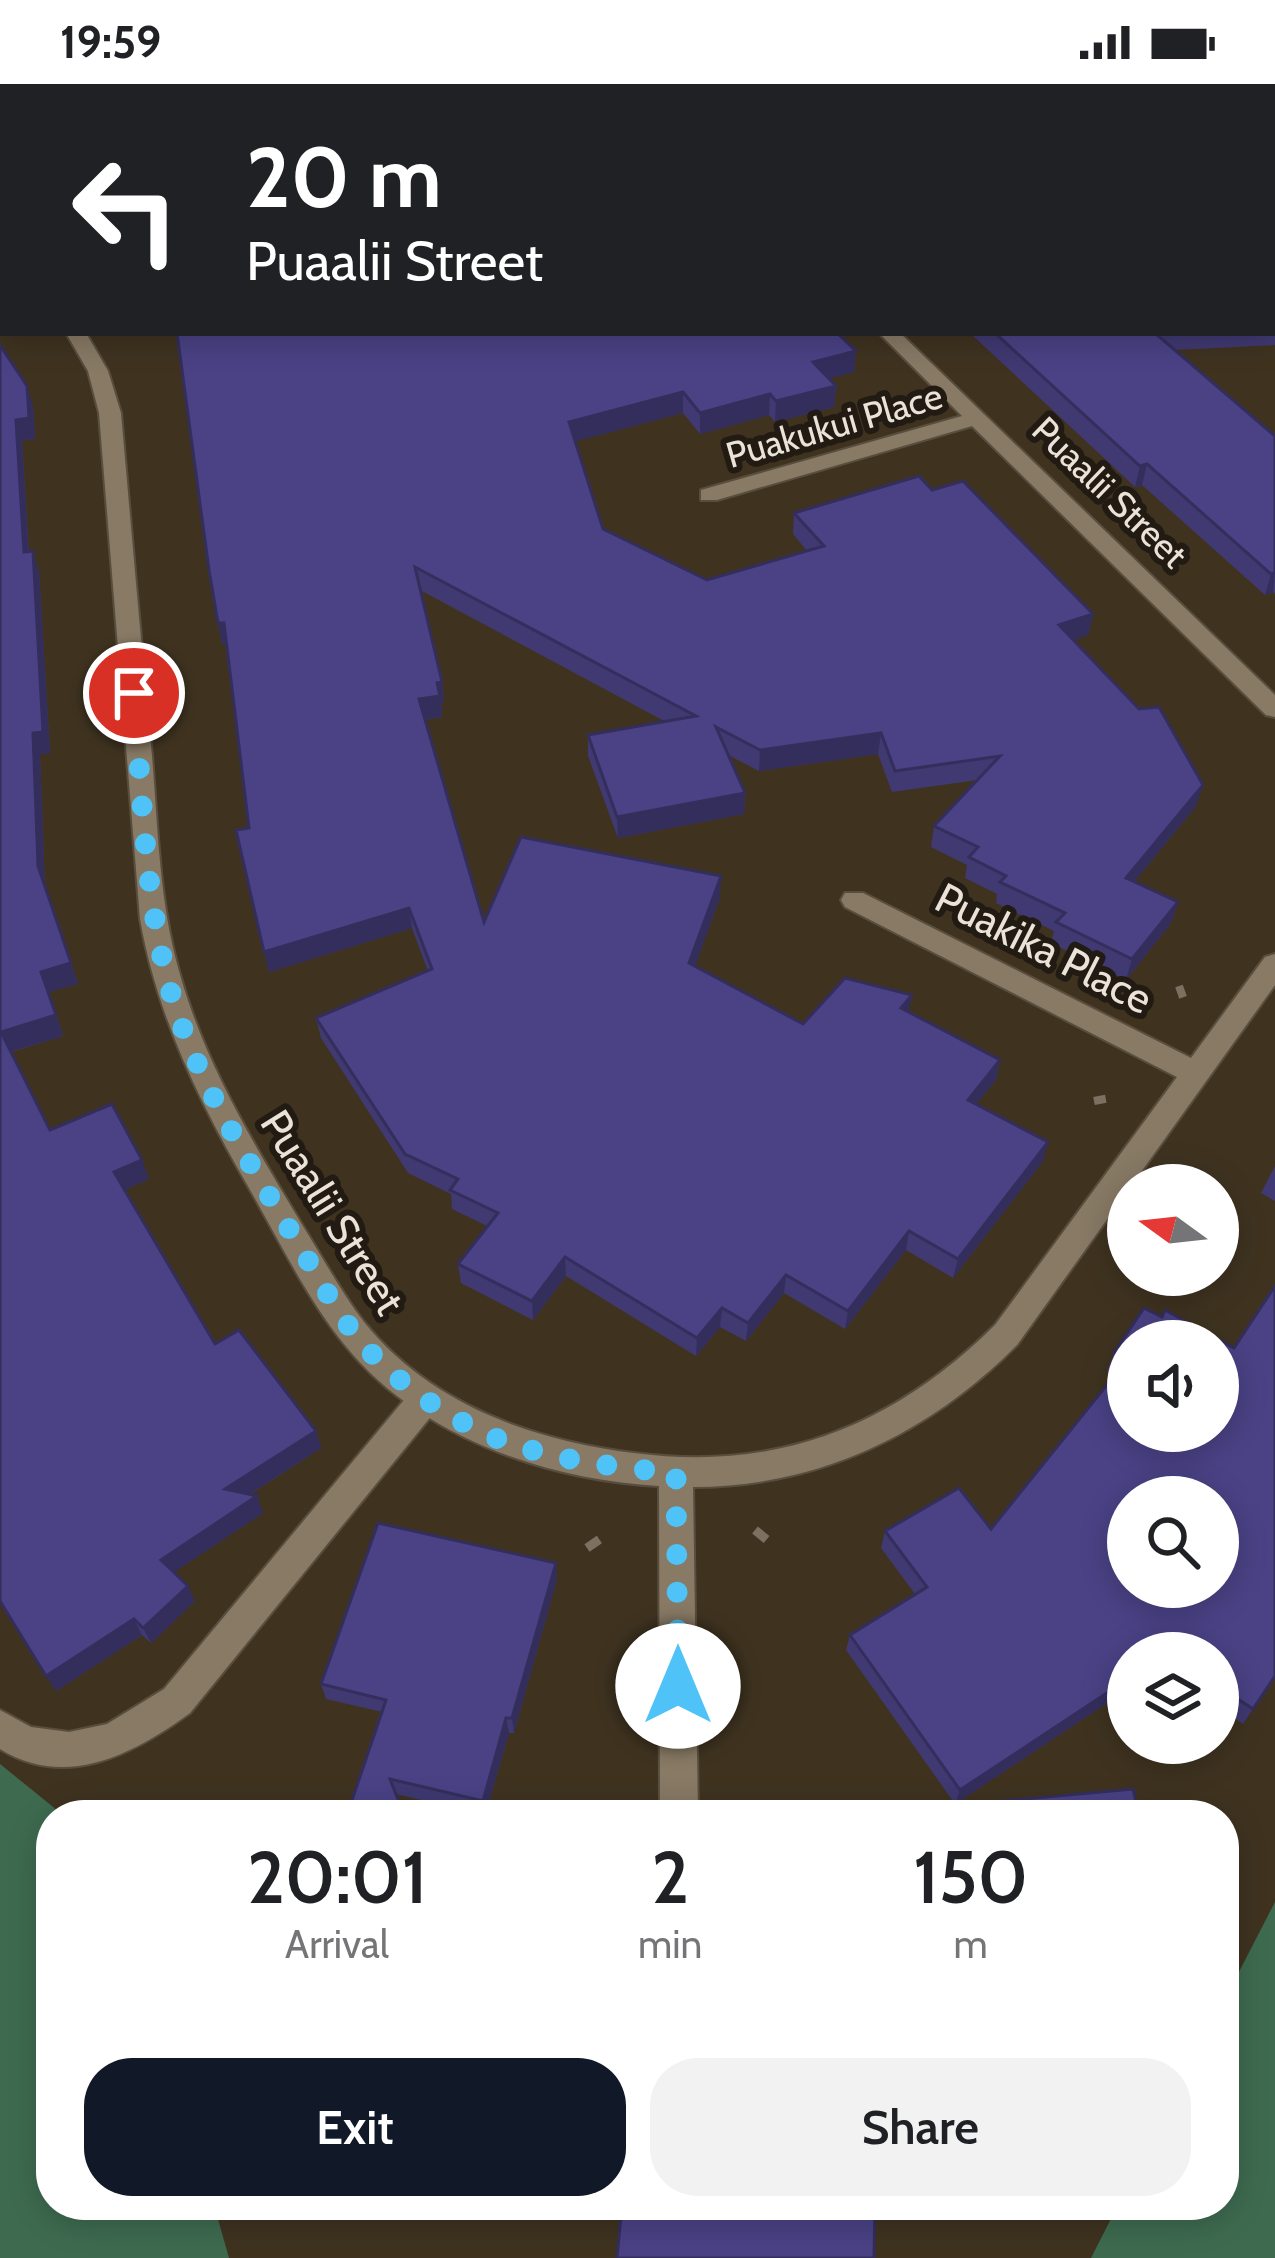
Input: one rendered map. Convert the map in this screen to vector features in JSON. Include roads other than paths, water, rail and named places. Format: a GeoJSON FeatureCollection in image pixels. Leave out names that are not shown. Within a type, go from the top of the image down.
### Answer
{"type":"FeatureCollection","features":[{"type":"Feature","properties":{"kind":"street","name":"Puaalii Street"},"geometry":{"type":"LineString","coordinates":[[78,336],[98,371],[110,413],[149,880],[164,969],[193,1055],[231,1132],[363,1344],[424,1399],[469,1426],[534,1449],[602,1465],[676,1473],[737,1471],[846,1448],[895,1425],[972,1372],[1006,1335],[1275,964]]}},
{"type":"Feature","properties":{"kind":"street","name":"Puaalii Street"},"geometry":{"type":"LineString","coordinates":[[892,336],[1275,710]]}},
{"type":"Feature","properties":{"kind":"street","name":"Puakukui Place"},"geometry":{"type":"LineString","coordinates":[[709,495],[977,418]]}},
{"type":"Feature","properties":{"kind":"street","name":"Puakika Place"},"geometry":{"type":"LineString","coordinates":[[854,900],[1196,1072]]}},
{"type":"Feature","properties":{"kind":"street"},"geometry":{"type":"LineString","coordinates":[[0,1728],[14,1738],[55,1751],[95,1749],[136,1732],[178,1701],[424,1399]]}},
{"type":"Feature","properties":{"kind":"street"},"geometry":{"type":"LineString","coordinates":[[676,1473],[679,1800]]}}]}
